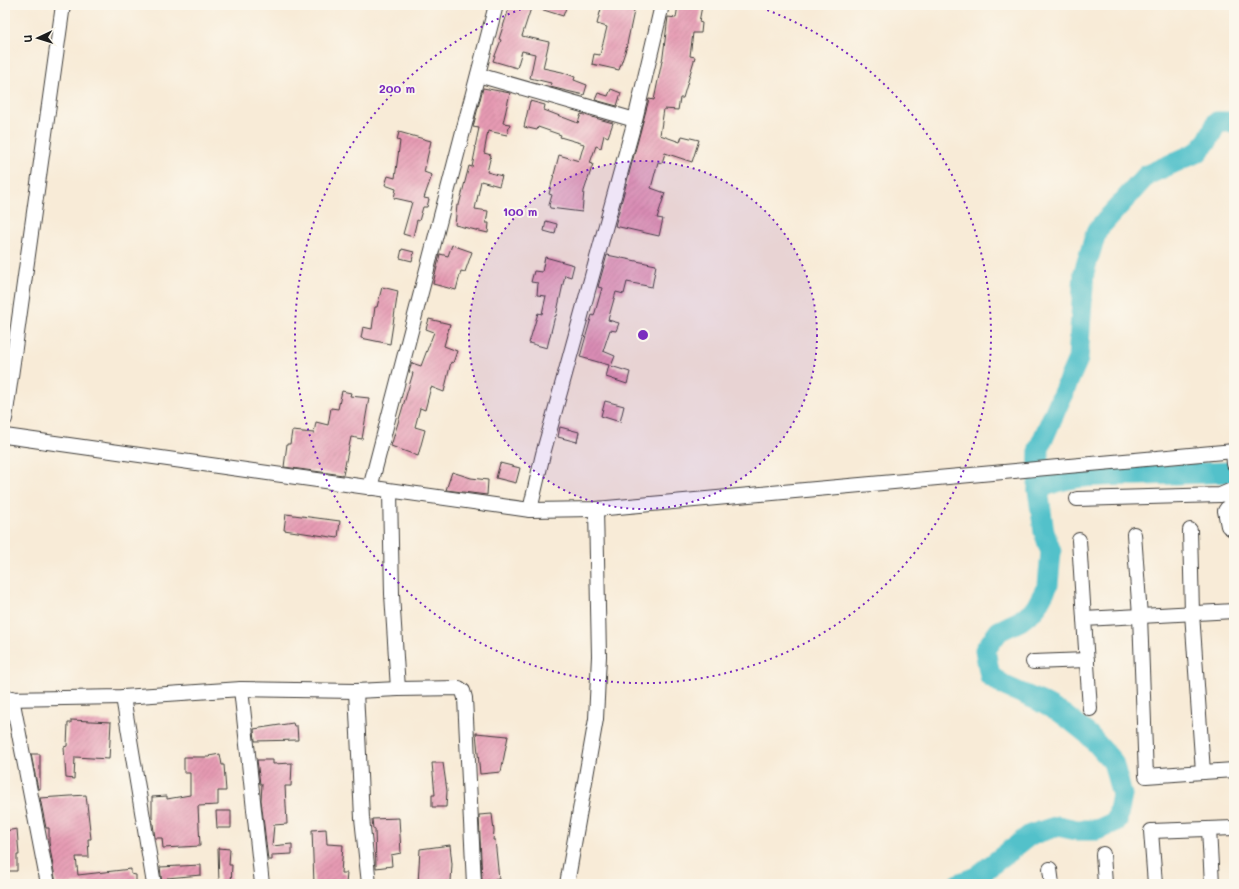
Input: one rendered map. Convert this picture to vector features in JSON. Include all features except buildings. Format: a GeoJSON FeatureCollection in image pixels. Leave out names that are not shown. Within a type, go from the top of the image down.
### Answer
{"type":"FeatureCollection","features":[{"type":"Feature","properties":{"kind":"street"},"geometry":{"type":"LineString","coordinates":[[5,420],[62,5]]}},
{"type":"Feature","properties":{"kind":"street"},"geometry":{"type":"LineString","coordinates":[[370,488],[496,5]]}},
{"type":"Feature","properties":{"kind":"street"},"geometry":{"type":"LineString","coordinates":[[530,510],[543,454],[635,120],[662,5]]}},
{"type":"Feature","properties":{"kind":"street"},"geometry":{"type":"LineString","coordinates":[[478,75],[635,120]]}},
{"type":"Feature","properties":{"kind":"street"},"geometry":{"type":"LineString","coordinates":[[5,436],[530,510],[596,509],[1044,468],[1234,455]]}},
{"type":"Feature","properties":{"kind":"street"},"geometry":{"type":"LineString","coordinates":[[1077,499],[1220,495],[1234,489]]}},
{"type":"Feature","properties":{"kind":"street"},"geometry":{"type":"LineString","coordinates":[[390,491],[392,594],[398,688]]}},
{"type":"Feature","properties":{"kind":"street"},"geometry":{"type":"LineString","coordinates":[[1234,498],[1225,511],[1228,526],[1234,530]]}},
{"type":"Feature","properties":{"kind":"street"},"geometry":{"type":"LineString","coordinates":[[567,884],[596,719],[599,656],[596,509]]}},
{"type":"Feature","properties":{"kind":"street"},"geometry":{"type":"LineString","coordinates":[[1190,530],[1192,613],[1203,772]]}},
{"type":"Feature","properties":{"kind":"street"},"geometry":{"type":"LineString","coordinates":[[1134,534],[1140,616],[1146,776],[1234,770]]}},
{"type":"Feature","properties":{"kind":"street"},"geometry":{"type":"LineString","coordinates":[[1079,540],[1090,709]]}},
{"type":"Feature","properties":{"kind":"street"},"geometry":{"type":"LineString","coordinates":[[1084,619],[1234,611]]}},
{"type":"Feature","properties":{"kind":"street"},"geometry":{"type":"LineString","coordinates":[[1033,662],[1087,660]]}},
{"type":"Feature","properties":{"kind":"street"},"geometry":{"type":"LineString","coordinates":[[48,884],[9,699],[123,697],[241,689],[356,691],[398,688],[454,687],[463,692],[465,698],[474,884]]}},
{"type":"Feature","properties":{"kind":"street"},"geometry":{"type":"LineString","coordinates":[[241,689],[262,884]]}},
{"type":"Feature","properties":{"kind":"street"},"geometry":{"type":"LineString","coordinates":[[356,691],[362,818],[369,884]]}},
{"type":"Feature","properties":{"kind":"street"},"geometry":{"type":"LineString","coordinates":[[123,697],[154,884]]}},
{"type":"Feature","properties":{"kind":"street"},"geometry":{"type":"LineString","coordinates":[[1155,884],[1152,831],[1234,828]]}},
{"type":"Feature","properties":{"kind":"street"},"geometry":{"type":"LineString","coordinates":[[1209,829],[1212,884]]}},
{"type":"Feature","properties":{"kind":"street"},"geometry":{"type":"LineString","coordinates":[[1103,854],[1105,884]]}},
{"type":"Feature","properties":{"kind":"street"},"geometry":{"type":"LineString","coordinates":[[1050,869],[1052,884]]}},
{"type":"Feature","properties":{"kind":"waterway"},"geometry":{"type":"LineString","coordinates":[[958,884],[976,877],[1030,835],[1058,826],[1076,830],[1097,830],[1117,821],[1122,795],[1113,762],[1089,735],[1064,715],[1039,701],[1007,687],[990,676],[985,650],[999,631],[1020,621],[1035,609],[1048,585],[1051,552],[1044,532],[1038,490],[1039,448],[1078,359],[1084,272],[1097,230],[1147,175],[1198,152],[1208,140],[1217,122],[1234,122]]}},
{"type":"Feature","properties":{"kind":"waterway"},"geometry":{"type":"LineString","coordinates":[[1038,490],[1062,481],[1089,476],[1234,472]]}}]}
